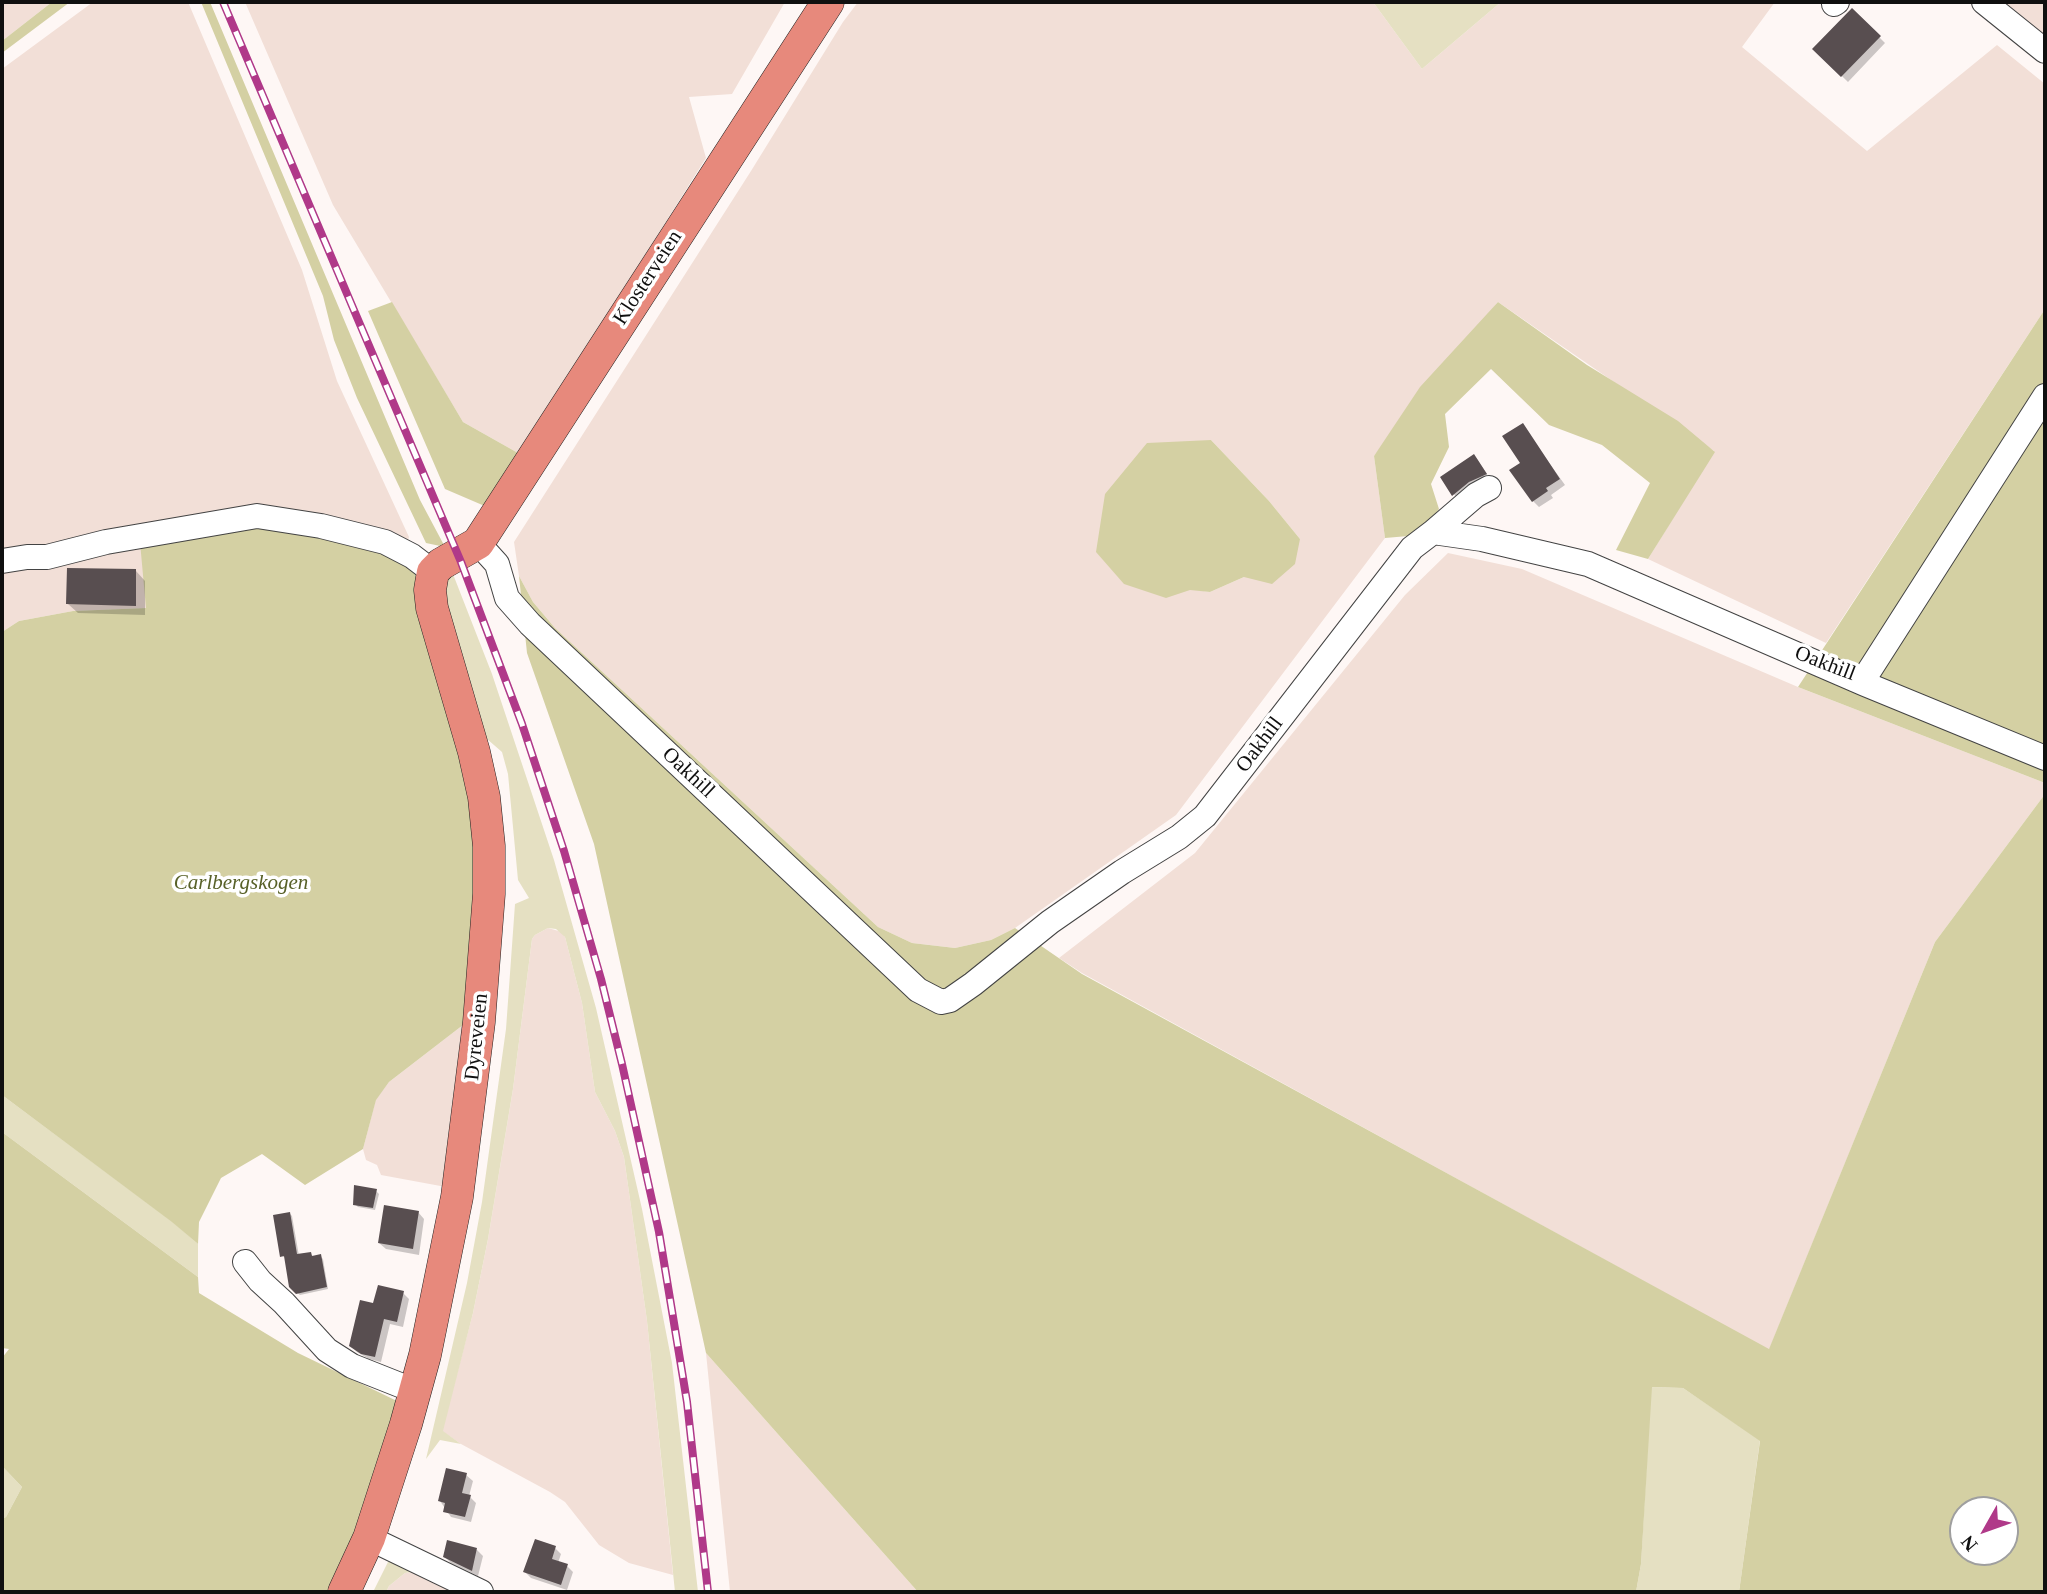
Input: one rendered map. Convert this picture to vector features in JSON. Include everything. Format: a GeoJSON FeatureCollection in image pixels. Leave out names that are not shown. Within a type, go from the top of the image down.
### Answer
{"type":"FeatureCollection","features":[{"type":"Feature","properties":{"kind":"main road","name":"Klosterveien"},"geometry":{"type":"LineString","coordinates":[[472,547],[828,2]]}},
{"type":"Feature","properties":{"kind":"main road"},"geometry":{"type":"LineString","coordinates":[[433,572],[441,564],[472,547]]}},
{"type":"Feature","properties":{"kind":"main road","name":"Dyreveien"},"geometry":{"type":"LineString","coordinates":[[344,1592],[369,1538],[415,1391],[457,1198],[479,1022],[489,894],[489,846],[484,797],[466,721],[432,608],[430,590],[433,572]]}},
{"type":"Feature","properties":{"kind":"street"},"geometry":{"type":"LineString","coordinates":[[1984,2],[2045,51]]}},
{"type":"Feature","properties":{"kind":"street","name":"Oakhill"},"geometry":{"type":"LineString","coordinates":[[472,547],[497,564],[507,598],[530,624],[918,990],[941,1002],[950,1000],[973,984],[1050,922],[1122,872],[1179,837],[1205,816],[1412,548],[1433,532],[1482,539],[1588,564],[1861,682],[2045,396]]}},
{"type":"Feature","properties":{"kind":"street"},"geometry":{"type":"LineString","coordinates":[[1433,532],[1467,502],[1489,488]]}},
{"type":"Feature","properties":{"kind":"street"},"geometry":{"type":"LineString","coordinates":[[2,561],[47,557],[106,542],[257,516],[321,526],[385,542],[412,556],[433,572]]}},
{"type":"Feature","properties":{"kind":"street"},"geometry":{"type":"LineString","coordinates":[[1861,682],[2045,758]]}},
{"type":"Feature","properties":{"kind":"street"},"geometry":{"type":"LineString","coordinates":[[245,1262],[327,1350],[352,1366],[415,1391]]}},
{"type":"Feature","properties":{"kind":"street"},"geometry":{"type":"LineString","coordinates":[[369,1538],[481,1592]]}},
{"type":"Feature","properties":{"kind":"shaded area"},"geometry":{"type":"Polygon","coordinates":[[[2,2],[52,2],[2,41],[2,2]]]}},
{"type":"Feature","properties":{"kind":"shaded area"},"geometry":{"type":"Polygon","coordinates":[[[93,2],[188,2],[302,270],[337,381],[409,537],[402,558],[146,608],[73,611],[19,621],[2,632],[2,69],[93,2]]]}},
{"type":"Feature","properties":{"kind":"shaded area"},"geometry":{"type":"Polygon","coordinates":[[[245,2],[785,2],[732,94],[689,97],[706,158],[518,453],[463,422],[333,205],[245,2]]]}},
{"type":"Feature","properties":{"kind":"shaded area"},"geometry":{"type":"Polygon","coordinates":[[[858,2],[1373,2],[1422,69],[1501,2],[1775,2],[1742,47],[1867,151],[1997,45],[2045,84],[2045,309],[1826,643],[1648,559],[1714,451],[1498,302],[1374,456],[1385,538],[1176,815],[1015,928],[991,940],[955,948],[912,943],[878,927],[555,628],[533,602],[519,576],[514,542],[858,2]],[[1211,440],[1190,589],[1210,592],[1244,577],[1300,539],[1269,501],[1211,440]]]}},
{"type":"Feature","properties":{"kind":"shaded area"},"geometry":{"type":"Polygon","coordinates":[[[1373,2],[1501,2],[1422,69],[1373,2]]]}},
{"type":"Feature","properties":{"kind":"shaded area"},"geometry":{"type":"Polygon","coordinates":[[[1998,2],[2045,2],[2045,40],[1998,2]]]}},
{"type":"Feature","properties":{"kind":"shaded area"},"geometry":{"type":"Polygon","coordinates":[[[1448,553],[1522,569],[1798,687],[2045,783],[2045,794],[1935,942],[1769,1350],[1059,958],[1195,853],[1405,595],[1448,553]]]}},
{"type":"Feature","properties":{"kind":"shaded area"},"geometry":{"type":"Polygon","coordinates":[[[451,569],[492,674],[554,860],[596,1008],[642,1209],[672,1363],[698,1592],[675,1592],[647,1321],[624,1157],[615,1131],[595,1092],[582,1003],[565,937],[556,929],[548,928],[532,939],[513,1089],[488,1239],[473,1313],[443,1431],[461,1444],[440,1440],[426,1459],[467,1283],[482,1202],[506,1029],[515,904],[529,898],[518,880],[508,774],[502,752],[479,732],[439,602],[451,569]]]}},
{"type":"Feature","properties":{"kind":"shaded area"},"geometry":{"type":"Polygon","coordinates":[[[548,928],[562,932],[565,937],[582,1003],[595,1092],[615,1131],[624,1157],[647,1321],[673,1575],[629,1563],[599,1545],[565,1502],[442,1431],[473,1313],[488,1239],[513,1089],[532,939],[548,928]]]}},
{"type":"Feature","properties":{"kind":"shaded area"},"geometry":{"type":"Polygon","coordinates":[[[463,1025],[446,1187],[381,1175],[377,1165],[366,1160],[363,1149],[376,1099],[389,1082],[463,1025]]]}},
{"type":"Feature","properties":{"kind":"shaded area"},"geometry":{"type":"Polygon","coordinates":[[[2,1095],[173,1222],[198,1244],[198,1277],[2,1132],[2,1095]]]}},
{"type":"Feature","properties":{"kind":"shaded area"},"geometry":{"type":"Polygon","coordinates":[[[706,1353],[918,1592],[730,1592],[706,1353]]]}},
{"type":"Feature","properties":{"kind":"shaded area"},"geometry":{"type":"Polygon","coordinates":[[[1651,1387],[1683,1388],[1760,1440],[1739,1592],[1636,1592],[1641,1564],[1651,1387]]]}},
{"type":"Feature","properties":{"kind":"shaded area"},"geometry":{"type":"Polygon","coordinates":[[[2,1466],[22,1487],[6,1517],[2,1519],[2,1466]]]}},
{"type":"Feature","properties":{"kind":"shaded area"},"geometry":{"type":"Polygon","coordinates":[[[393,1561],[412,1572],[405,1573],[389,1586],[386,1592],[373,1592],[388,1562],[393,1561]]]}},
{"type":"Feature","properties":{"kind":"shaded area"},"geometry":{"type":"Polygon","coordinates":[[[412,1572],[455,1592],[386,1592],[389,1586],[405,1573],[412,1572]]]}},
{"type":"Feature","properties":{"kind":"green space"},"geometry":{"type":"Polygon","coordinates":[[[52,2],[70,2],[2,53],[2,41],[52,2]]]}},
{"type":"Feature","properties":{"kind":"green space"},"geometry":{"type":"Polygon","coordinates":[[[201,2],[210,2],[420,500],[445,547],[426,543],[357,398],[334,340],[323,296],[201,2]]]}},
{"type":"Feature","properties":{"kind":"green space"},"geometry":{"type":"Polygon","coordinates":[[[392,302],[463,422],[518,453],[487,507],[445,489],[368,311],[392,302]]]}},
{"type":"Feature","properties":{"kind":"green space"},"geometry":{"type":"Polygon","coordinates":[[[1498,302],[1587,365],[1678,421],[1715,452],[1648,559],[1616,550],[1650,483],[1602,445],[1549,425],[1491,369],[1445,414],[1449,447],[1431,484],[1439,509],[1420,535],[1385,538],[1374,456],[1420,387],[1498,302]]]}},
{"type":"Feature","properties":{"kind":"green space"},"geometry":{"type":"Polygon","coordinates":[[[2045,309],[2045,783],[1798,687],[2045,309]]]}},
{"type":"Feature","properties":{"kind":"green space"},"geometry":{"type":"Polygon","coordinates":[[[1211,440],[1269,501],[1300,539],[1295,564],[1272,584],[1244,577],[1210,592],[1190,590],[1166,598],[1124,584],[1096,552],[1105,494],[1147,443],[1211,440]]]}},
{"type":"Feature","properties":{"kind":"green space","name":"Carlbergskogen"},"geometry":{"type":"Polygon","coordinates":[[[248,522],[378,547],[415,573],[478,809],[481,903],[463,1025],[389,1082],[376,1100],[363,1149],[305,1185],[262,1154],[221,1178],[199,1222],[198,1244],[2,1095],[2,632],[19,621],[73,611],[146,608],[140,542],[248,522]]]}},
{"type":"Feature","properties":{"kind":"green space"},"geometry":{"type":"Polygon","coordinates":[[[519,576],[533,602],[555,628],[878,927],[912,943],[955,948],[991,940],[1015,928],[1082,974],[1769,1349],[1935,942],[2045,794],[2045,1592],[1739,1592],[1760,1441],[1683,1388],[1652,1387],[1641,1564],[1636,1592],[918,1592],[706,1353],[594,844],[527,653],[519,576]]]}},
{"type":"Feature","properties":{"kind":"green space"},"geometry":{"type":"Polygon","coordinates":[[[2,1132],[198,1277],[199,1293],[298,1353],[399,1402],[381,1468],[330,1592],[2,1592],[2,1519],[6,1517],[22,1487],[2,1466],[2,1358],[9,1349],[2,1348],[2,1132]]]}},
{"type":"Feature","properties":{"kind":"building"},"geometry":{"type":"Polygon","coordinates":[[[1852,8],[1881,36],[1841,77],[1812,49],[1852,8]]]}},
{"type":"Feature","properties":{"kind":"building"},"geometry":{"type":"Polygon","coordinates":[[[1523,423],[1560,479],[1532,502],[1509,470],[1520,463],[1502,436],[1523,423]]]}},
{"type":"Feature","properties":{"kind":"building"},"geometry":{"type":"Polygon","coordinates":[[[1474,454],[1487,474],[1469,482],[1452,496],[1440,477],[1474,454]]]}},
{"type":"Feature","properties":{"kind":"building"},"geometry":{"type":"Polygon","coordinates":[[[67,568],[136,569],[136,606],[66,604],[67,568]]]}},
{"type":"Feature","properties":{"kind":"building"},"geometry":{"type":"Polygon","coordinates":[[[354,1185],[377,1189],[373,1208],[353,1205],[354,1185]]]}},
{"type":"Feature","properties":{"kind":"building"},"geometry":{"type":"Polygon","coordinates":[[[384,1205],[419,1211],[413,1249],[378,1243],[384,1205]]]}},
{"type":"Feature","properties":{"kind":"building"},"geometry":{"type":"Polygon","coordinates":[[[290,1212],[297,1254],[321,1254],[327,1287],[296,1294],[289,1287],[284,1256],[280,1257],[273,1215],[290,1212]]]}},
{"type":"Feature","properties":{"kind":"building"},"geometry":{"type":"Polygon","coordinates":[[[378,1285],[404,1291],[397,1322],[384,1319],[375,1357],[361,1354],[349,1346],[360,1300],[373,1303],[378,1285]]]}},
{"type":"Feature","properties":{"kind":"building"},"geometry":{"type":"Polygon","coordinates":[[[446,1468],[467,1473],[462,1493],[471,1495],[465,1517],[443,1512],[445,1503],[438,1501],[446,1468]]]}},
{"type":"Feature","properties":{"kind":"building"},"geometry":{"type":"Polygon","coordinates":[[[535,1539],[556,1546],[552,1559],[568,1564],[561,1585],[523,1572],[535,1539]]]}},
{"type":"Feature","properties":{"kind":"building"},"geometry":{"type":"Polygon","coordinates":[[[447,1540],[477,1548],[472,1571],[443,1557],[447,1540]]]}},
{"type":"Feature","properties":{"kind":"railway"},"geometry":{"type":"LineString","coordinates":[[223,2],[461,562],[522,724],[564,851],[601,979],[659,1232],[687,1402],[708,1592]]}}]}
